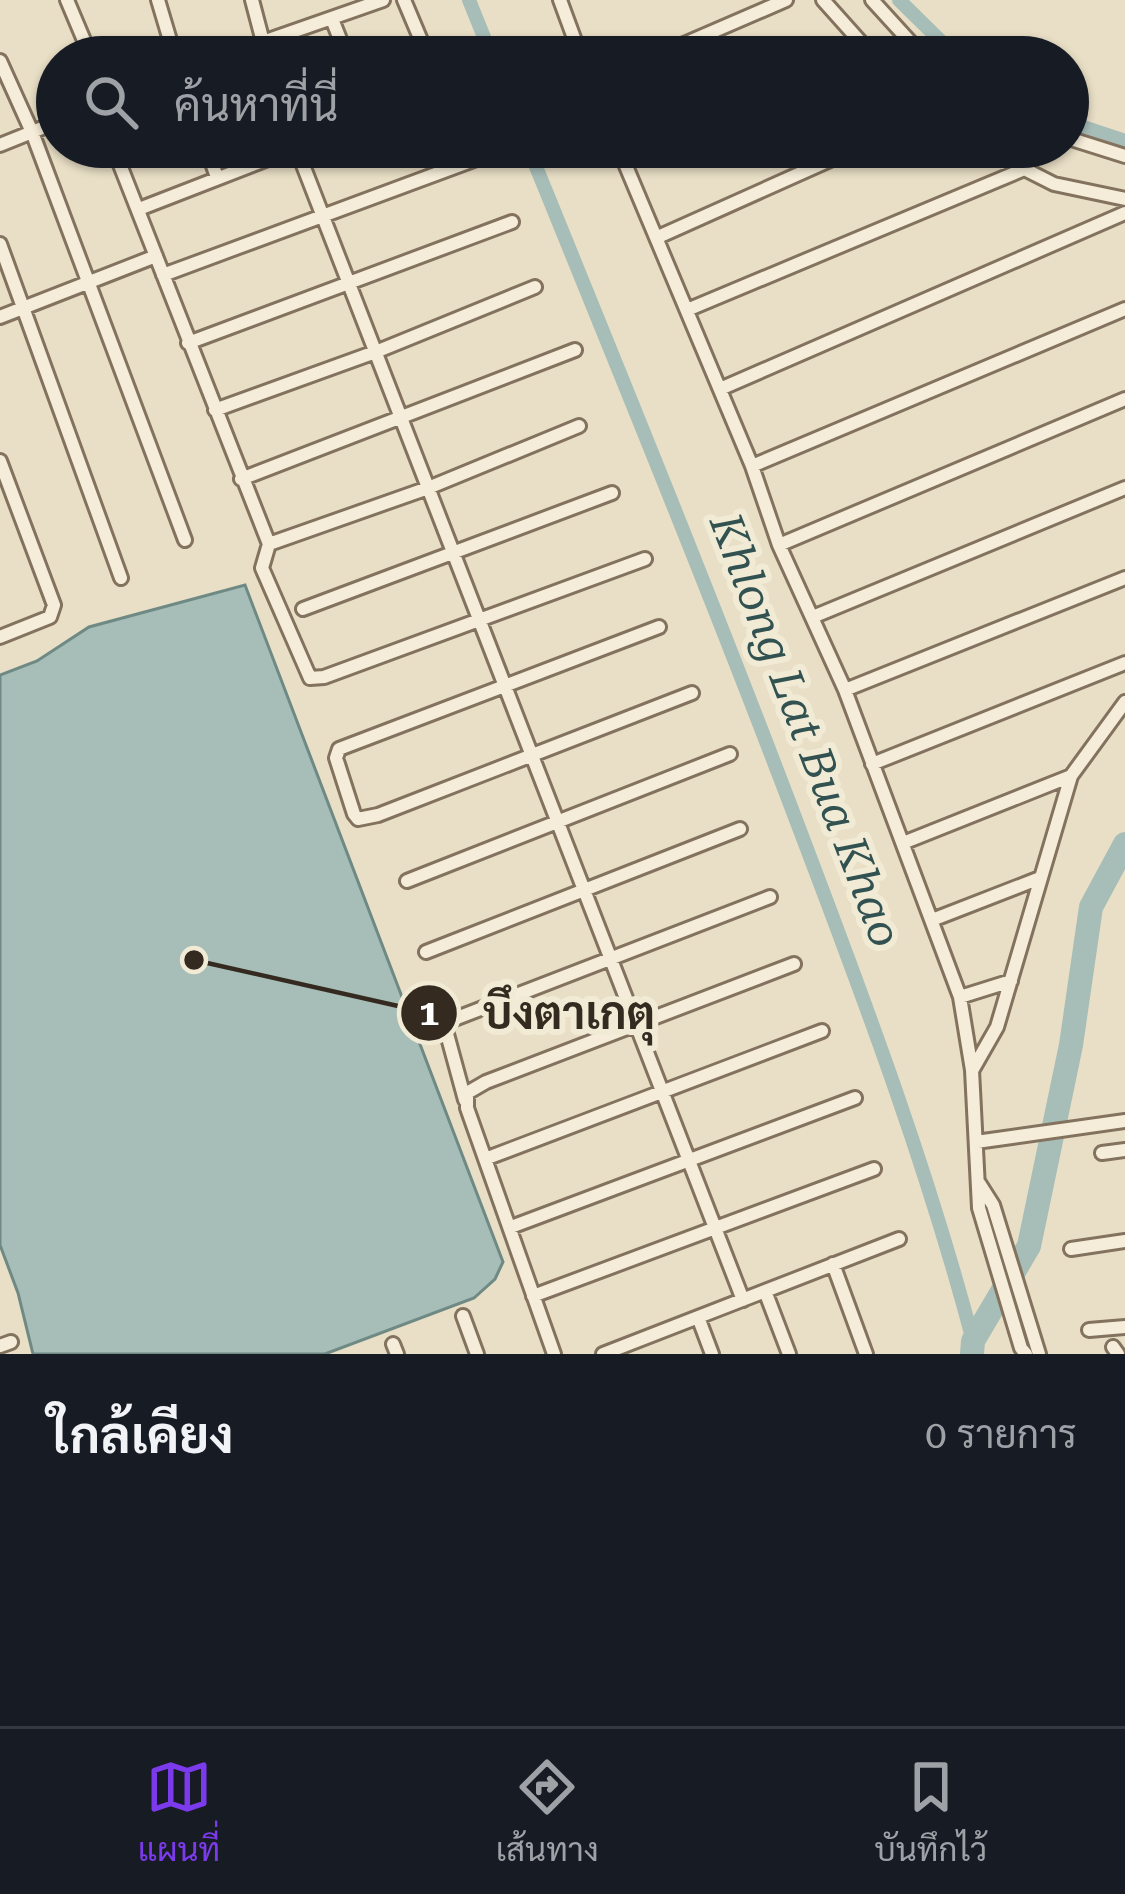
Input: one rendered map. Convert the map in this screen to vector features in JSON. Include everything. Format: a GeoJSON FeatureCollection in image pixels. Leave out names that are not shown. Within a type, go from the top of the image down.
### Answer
{"type":"FeatureCollection","features":[{"type":"Feature","properties":{"kind":"street"},"geometry":{"type":"LineString","coordinates":[[68,0],[83,36]]}},
{"type":"Feature","properties":{"kind":"street"},"geometry":{"type":"LineString","coordinates":[[158,0],[169,36]]}},
{"type":"Feature","properties":{"kind":"street"},"geometry":{"type":"LineString","coordinates":[[252,0],[261,36]]}},
{"type":"Feature","properties":{"kind":"street"},"geometry":{"type":"LineString","coordinates":[[280,36],[332,19],[355,5],[383,0]]}},
{"type":"Feature","properties":{"kind":"street"},"geometry":{"type":"LineString","coordinates":[[404,0],[419,36]]}},
{"type":"Feature","properties":{"kind":"street"},"geometry":{"type":"LineString","coordinates":[[573,36],[561,3],[577,0]]}},
{"type":"Feature","properties":{"kind":"street"},"geometry":{"type":"LineString","coordinates":[[703,36],[786,0]]}},
{"type":"Feature","properties":{"kind":"street"},"geometry":{"type":"LineString","coordinates":[[824,0],[854,36]]}},
{"type":"Feature","properties":{"kind":"street"},"geometry":{"type":"LineString","coordinates":[[872,0],[905,36]]}},
{"type":"Feature","properties":{"kind":"street"},"geometry":{"type":"LineString","coordinates":[[332,19],[339,36]]}},
{"type":"Feature","properties":{"kind":"street"},"geometry":{"type":"LineString","coordinates":[[0,61],[36,143]]}},
{"type":"Feature","properties":{"kind":"street"},"geometry":{"type":"LineString","coordinates":[[0,145],[36,130]]}},
{"type":"Feature","properties":{"kind":"street"},"geometry":{"type":"LineString","coordinates":[[1089,145],[1125,156]]}},
{"type":"Feature","properties":{"kind":"street"},"geometry":{"type":"LineString","coordinates":[[45,168],[185,540]]}},
{"type":"Feature","properties":{"kind":"street"},"geometry":{"type":"LineString","coordinates":[[122,168],[269,544],[262,568],[310,678],[324,677],[644,559]]}},
{"type":"Feature","properties":{"kind":"street"},"geometry":{"type":"LineString","coordinates":[[214,168],[217,177]]}},
{"type":"Feature","properties":{"kind":"street"},"geometry":{"type":"LineString","coordinates":[[139,209],[242,168]]}},
{"type":"Feature","properties":{"kind":"street"},"geometry":{"type":"LineString","coordinates":[[306,168],[743,1300]]}},
{"type":"Feature","properties":{"kind":"street"},"geometry":{"type":"LineString","coordinates":[[163,275],[451,168]]}},
{"type":"Feature","properties":{"kind":"street"},"geometry":{"type":"LineString","coordinates":[[627,168],[752,466],[779,545],[845,690],[960,997],[972,1070],[979,1182],[1030,1350]]}},
{"type":"Feature","properties":{"kind":"street"},"geometry":{"type":"LineString","coordinates":[[658,237],[812,168]]}},
{"type":"Feature","properties":{"kind":"street"},"geometry":{"type":"LineString","coordinates":[[1018,168],[1054,184],[1125,199]]}},
{"type":"Feature","properties":{"kind":"street"},"geometry":{"type":"LineString","coordinates":[[687,310],[1022,170]]}},
{"type":"Feature","properties":{"kind":"street"},"geometry":{"type":"LineString","coordinates":[[720,389],[1125,214]]}},
{"type":"Feature","properties":{"kind":"street"},"geometry":{"type":"LineString","coordinates":[[188,343],[512,222]]}},
{"type":"Feature","properties":{"kind":"street"},"geometry":{"type":"LineString","coordinates":[[0,244],[121,578]]}},
{"type":"Feature","properties":{"kind":"street"},"geometry":{"type":"LineString","coordinates":[[0,317],[156,256]]}},
{"type":"Feature","properties":{"kind":"street"},"geometry":{"type":"LineString","coordinates":[[215,410],[378,351],[535,286]]}},
{"type":"Feature","properties":{"kind":"street"},"geometry":{"type":"LineString","coordinates":[[752,466],[1125,309]]}},
{"type":"Feature","properties":{"kind":"street"},"geometry":{"type":"LineString","coordinates":[[241,479],[575,350]]}},
{"type":"Feature","properties":{"kind":"street"},"geometry":{"type":"LineString","coordinates":[[779,545],[1125,399]]}},
{"type":"Feature","properties":{"kind":"street"},"geometry":{"type":"LineString","coordinates":[[269,544],[428,488],[579,427]]}},
{"type":"Feature","properties":{"kind":"street"},"geometry":{"type":"LineString","coordinates":[[0,460],[54,605],[50,617],[0,638]]}},
{"type":"Feature","properties":{"kind":"street"},"geometry":{"type":"LineString","coordinates":[[814,616],[1125,488]]}},
{"type":"Feature","properties":{"kind":"street"},"geometry":{"type":"LineString","coordinates":[[303,609],[611,493]]}},
{"type":"Feature","properties":{"kind":"street"},"geometry":{"type":"LineString","coordinates":[[845,690],[1125,578]]}},
{"type":"Feature","properties":{"kind":"street"},"geometry":{"type":"LineString","coordinates":[[659,627],[339,749],[336,758],[354,814],[366,819],[692,693]]}},
{"type":"Feature","properties":{"kind":"street"},"geometry":{"type":"LineString","coordinates":[[872,764],[1125,663]]}},
{"type":"Feature","properties":{"kind":"street"},"geometry":{"type":"LineString","coordinates":[[972,1070],[992,1038],[1071,776],[1125,702]]}},
{"type":"Feature","properties":{"kind":"street"},"geometry":{"type":"LineString","coordinates":[[407,881],[730,754]]}},
{"type":"Feature","properties":{"kind":"street"},"geometry":{"type":"LineString","coordinates":[[903,843],[1071,776]]}},
{"type":"Feature","properties":{"kind":"street"},"geometry":{"type":"LineString","coordinates":[[426,952],[740,829]]}},
{"type":"Feature","properties":{"kind":"street"},"geometry":{"type":"LineString","coordinates":[[932,920],[1040,878]]}},
{"type":"Feature","properties":{"kind":"street"},"geometry":{"type":"LineString","coordinates":[[554,1354],[465,1101],[444,1023],[770,897]]}},
{"type":"Feature","properties":{"kind":"street"},"geometry":{"type":"LineString","coordinates":[[465,1101],[472,1088],[794,964]]}},
{"type":"Feature","properties":{"kind":"street"},"geometry":{"type":"LineString","coordinates":[[960,997],[1011,981]]}},
{"type":"Feature","properties":{"kind":"street"},"geometry":{"type":"LineString","coordinates":[[485,1159],[822,1031]]}},
{"type":"Feature","properties":{"kind":"street"},"geometry":{"type":"LineString","coordinates":[[512,1227],[855,1098]]}},
{"type":"Feature","properties":{"kind":"street"},"geometry":{"type":"LineString","coordinates":[[976,1142],[1124,1121]]}},
{"type":"Feature","properties":{"kind":"street"},"geometry":{"type":"LineString","coordinates":[[1102,1154],[1125,1150]]}},
{"type":"Feature","properties":{"kind":"street"},"geometry":{"type":"LineString","coordinates":[[533,1297],[874,1168]]}},
{"type":"Feature","properties":{"kind":"street"},"geometry":{"type":"LineString","coordinates":[[602,1354],[631,1349],[698,1317],[899,1239]]}},
{"type":"Feature","properties":{"kind":"street"},"geometry":{"type":"LineString","coordinates":[[1071,1249],[1125,1241]]}},
{"type":"Feature","properties":{"kind":"street"},"geometry":{"type":"LineString","coordinates":[[832,1264],[866,1354]]}},
{"type":"Feature","properties":{"kind":"street"},"geometry":{"type":"LineString","coordinates":[[765,1291],[788,1354]]}},
{"type":"Feature","properties":{"kind":"street"},"geometry":{"type":"LineString","coordinates":[[463,1316],[477,1354]]}},
{"type":"Feature","properties":{"kind":"street"},"geometry":{"type":"LineString","coordinates":[[698,1317],[712,1354]]}},
{"type":"Feature","properties":{"kind":"street"},"geometry":{"type":"LineString","coordinates":[[1089,1330],[1125,1327]]}},
{"type":"Feature","properties":{"kind":"water"},"geometry":{"type":"Polygon","coordinates":[[[245,585],[503,1262],[495,1279],[474,1298],[325,1354],[33,1354],[0,1245],[0,675],[37,661],[89,627],[245,585]]]}},
{"type":"Feature","properties":{"kind":"waterway","name":"Khlong Lat Bua Khao"},"geometry":{"type":"LineString","coordinates":[[469,0],[484,36]]}},
{"type":"Feature","properties":{"kind":"waterway"},"geometry":{"type":"LineString","coordinates":[[899,0],[936,36]]}},
{"type":"Feature","properties":{"kind":"waterway"},"geometry":{"type":"LineString","coordinates":[[1089,129],[1125,141]]}},
{"type":"Feature","properties":{"kind":"waterway","name":"Khlong Lat Bua Khao"},"geometry":{"type":"LineString","coordinates":[[536,168],[703,580],[851,965],[916,1151],[973,1341]]}},
{"type":"Feature","properties":{"kind":"waterway"},"geometry":{"type":"LineString","coordinates":[[972,1354],[973,1341],[1029,1246],[1071,1045],[1091,907],[1125,844]]}},
{"type":"Feature","properties":{"kind":"place","name":"บึงตาเกตุ"},"geometry":{"type":"Point","coordinates":[194,960]}}]}
